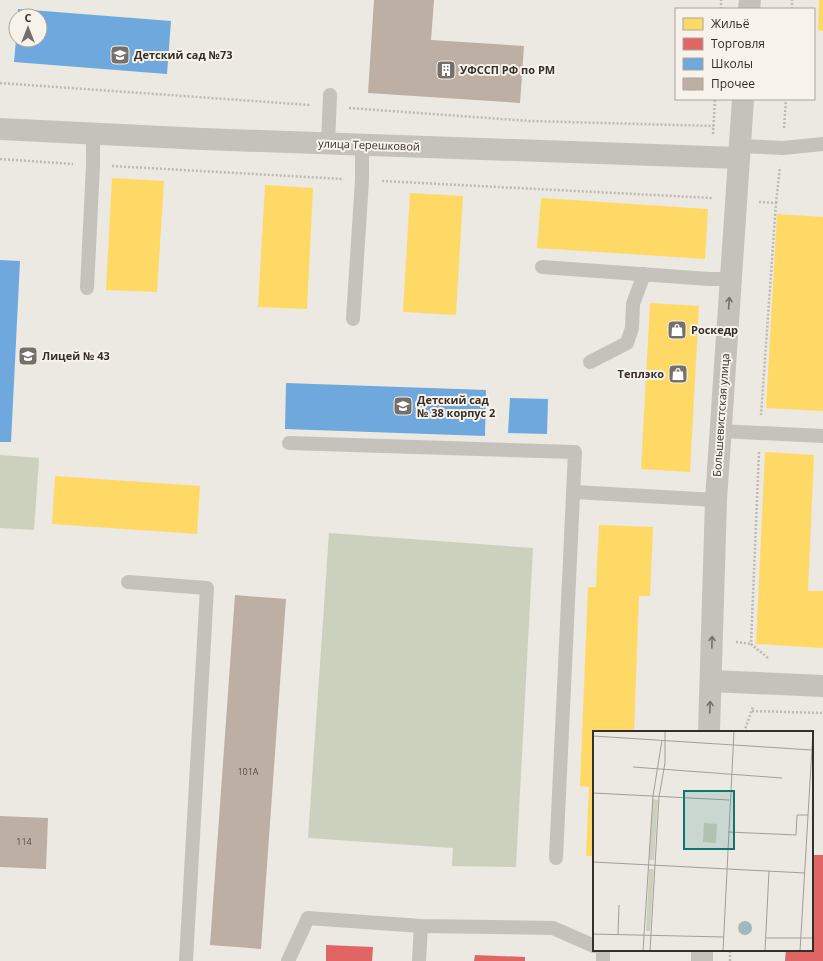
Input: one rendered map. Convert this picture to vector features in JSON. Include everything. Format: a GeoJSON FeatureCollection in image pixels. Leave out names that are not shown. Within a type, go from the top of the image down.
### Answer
{"type":"FeatureCollection","features":[{"type":"Feature","properties":{"kind":"street","name":"Большевистская улица"},"geometry":{"type":"LineString","coordinates":[[710,731],[716,500],[743,100]]}},
{"type":"Feature","properties":{"kind":"street","name":"улица Терешковой"},"geometry":{"type":"LineString","coordinates":[[0,129],[203,139],[712,158],[739,152]]}},
{"type":"Feature","properties":{"kind":"street"},"geometry":{"type":"LineString","coordinates":[[711,682],[823,686]]}},
{"type":"Feature","properties":{"kind":"lane"},"geometry":{"type":"LineString","coordinates":[[328,144],[330,101]]}},
{"type":"Feature","properties":{"kind":"lane"},"geometry":{"type":"LineString","coordinates":[[87,288],[93,165],[93,134]]}},
{"type":"Feature","properties":{"kind":"lane"},"geometry":{"type":"LineString","coordinates":[[739,152],[823,144]]}},
{"type":"Feature","properties":{"kind":"lane"},"geometry":{"type":"LineString","coordinates":[[353,319],[362,180],[362,145]]}},
{"type":"Feature","properties":{"kind":"lane"},"geometry":{"type":"LineString","coordinates":[[542,267],[710,279],[730,279]]}},
{"type":"Feature","properties":{"kind":"lane"},"geometry":{"type":"LineString","coordinates":[[590,362],[627,343],[632,328],[633,304],[644,274]]}},
{"type":"Feature","properties":{"kind":"lane"},"geometry":{"type":"LineString","coordinates":[[720,431],[823,436]]}},
{"type":"Feature","properties":{"kind":"lane"},"geometry":{"type":"LineString","coordinates":[[289,443],[575,452],[556,858]]}},
{"type":"Feature","properties":{"kind":"lane"},"geometry":{"type":"LineString","coordinates":[[574,492],[716,500]]}},
{"type":"Feature","properties":{"kind":"lane"},"geometry":{"type":"LineString","coordinates":[[128,582],[207,588],[186,961]]}},
{"type":"Feature","properties":{"kind":"lane"},"geometry":{"type":"LineString","coordinates":[[288,961],[308,918],[421,926],[552,928],[593,946]]}},
{"type":"Feature","properties":{"kind":"lane"},"geometry":{"type":"LineString","coordinates":[[419,961],[421,926]]}},
{"type":"Feature","properties":{"kind":"path"},"geometry":{"type":"LineString","coordinates":[[0,83],[330,101],[530,121],[714,126]]}},
{"type":"Feature","properties":{"kind":"path"},"geometry":{"type":"LineString","coordinates":[[712,158],[715,100]]}},
{"type":"Feature","properties":{"kind":"path"},"geometry":{"type":"LineString","coordinates":[[736,200],[776,203],[760,433],[751,644],[768,658],[764,684],[744,731]]}},
{"type":"Feature","properties":{"kind":"path"},"geometry":{"type":"LineString","coordinates":[[752,711],[823,713]]}},
{"type":"Feature","properties":{"kind":"green space"},"geometry":{"type":"Polygon","coordinates":[[[0,455],[39,458],[34,530],[0,528],[0,455]]]}},
{"type":"Feature","properties":{"kind":"green space"},"geometry":{"type":"Polygon","coordinates":[[[329,533],[533,548],[516,867],[452,866],[453,848],[308,838],[329,533]]]}},
{"type":"Feature","properties":{"kind":"building: Жильё"},"geometry":{"type":"Polygon","coordinates":[[[819,0],[823,0],[823,31],[818,30],[819,0]]]}},
{"type":"Feature","properties":{"kind":"building: Жильё"},"geometry":{"type":"Polygon","coordinates":[[[112,178],[164,181],[157,292],[106,290],[112,178]]]}},
{"type":"Feature","properties":{"kind":"building: Жильё"},"geometry":{"type":"Polygon","coordinates":[[[265,185],[313,188],[307,309],[258,307],[265,185]]]}},
{"type":"Feature","properties":{"kind":"building: Жильё"},"geometry":{"type":"Polygon","coordinates":[[[410,193],[463,196],[456,315],[403,312],[410,193]]]}},
{"type":"Feature","properties":{"kind":"building: Жильё"},"geometry":{"type":"Polygon","coordinates":[[[541,198],[708,209],[705,259],[537,248],[541,198]]]}},
{"type":"Feature","properties":{"kind":"building: Жильё"},"geometry":{"type":"Polygon","coordinates":[[[777,214],[823,217],[823,411],[766,408],[777,214]]]}},
{"type":"Feature","properties":{"kind":"building: Жильё"},"geometry":{"type":"Polygon","coordinates":[[[650,303],[699,306],[690,472],[641,469],[650,303]]]}},
{"type":"Feature","properties":{"kind":"building: Жильё"},"geometry":{"type":"Polygon","coordinates":[[[765,452],[814,455],[808,591],[823,591],[823,648],[756,644],[765,452]]]}},
{"type":"Feature","properties":{"kind":"building: Жильё"},"geometry":{"type":"Polygon","coordinates":[[[55,476],[200,486],[197,534],[52,524],[55,476]]]}},
{"type":"Feature","properties":{"kind":"building: Жильё"},"geometry":{"type":"Polygon","coordinates":[[[599,525],[653,527],[650,596],[639,596],[634,731],[593,731],[593,856],[586,856],[589,787],[580,786],[588,587],[596,587],[599,525]]]}},
{"type":"Feature","properties":{"kind":"building: Торговля"},"geometry":{"type":"Polygon","coordinates":[[[813,855],[823,855],[823,961],[785,961],[786,951],[813,951],[813,855]]]}},
{"type":"Feature","properties":{"kind":"building: Торговля"},"geometry":{"type":"Polygon","coordinates":[[[326,945],[373,947],[372,961],[326,961],[326,945]]]}},
{"type":"Feature","properties":{"kind":"building: Торговля"},"geometry":{"type":"Polygon","coordinates":[[[475,955],[525,957],[525,961],[474,961],[475,955]]]}},
{"type":"Feature","properties":{"kind":"building: Школы"},"geometry":{"type":"Polygon","coordinates":[[[48,11],[171,21],[167,74],[14,62],[15,48],[48,48],[48,11]]]}},
{"type":"Feature","properties":{"kind":"building: Школы"},"geometry":{"type":"Polygon","coordinates":[[[0,260],[20,261],[11,442],[0,442],[0,260]]]}},
{"type":"Feature","properties":{"kind":"building: Школы"},"geometry":{"type":"Polygon","coordinates":[[[286,383],[486,390],[485,436],[285,429],[286,383]]]}},
{"type":"Feature","properties":{"kind":"building: Школы"},"geometry":{"type":"Polygon","coordinates":[[[510,398],[548,399],[547,434],[508,433],[510,398]]]}},
{"type":"Feature","properties":{"kind":"building: Прочее","name":"УФССП РФ по РМ"},"geometry":{"type":"Polygon","coordinates":[[[374,0],[434,0],[431,40],[524,46],[520,103],[368,93],[374,0]]]}},
{"type":"Feature","properties":{"kind":"building: Прочее"},"geometry":{"type":"Polygon","coordinates":[[[235,595],[286,599],[261,949],[210,945],[235,595]]]}},
{"type":"Feature","properties":{"kind":"building: Прочее"},"geometry":{"type":"Polygon","coordinates":[[[0,816],[48,818],[46,869],[0,867],[0,816]]]}},
{"type":"Feature","properties":{"kind":"place","name":"Детский сад №73"},"geometry":{"type":"Point","coordinates":[120,55]}},
{"type":"Feature","properties":{"kind":"place","name":"УФССП РФ по РМ"},"geometry":{"type":"Point","coordinates":[446,70]}},
{"type":"Feature","properties":{"kind":"place","name":"Роскедр"},"geometry":{"type":"Point","coordinates":[677,330]}},
{"type":"Feature","properties":{"kind":"place","name":"Лицей № 43"},"geometry":{"type":"Point","coordinates":[28,356]}},
{"type":"Feature","properties":{"kind":"place","name":"Теплэко"},"geometry":{"type":"Point","coordinates":[678,374]}},
{"type":"Feature","properties":{"kind":"place","name":"Детский сад № 38 корпус 2"},"geometry":{"type":"Point","coordinates":[403,406]}}]}
